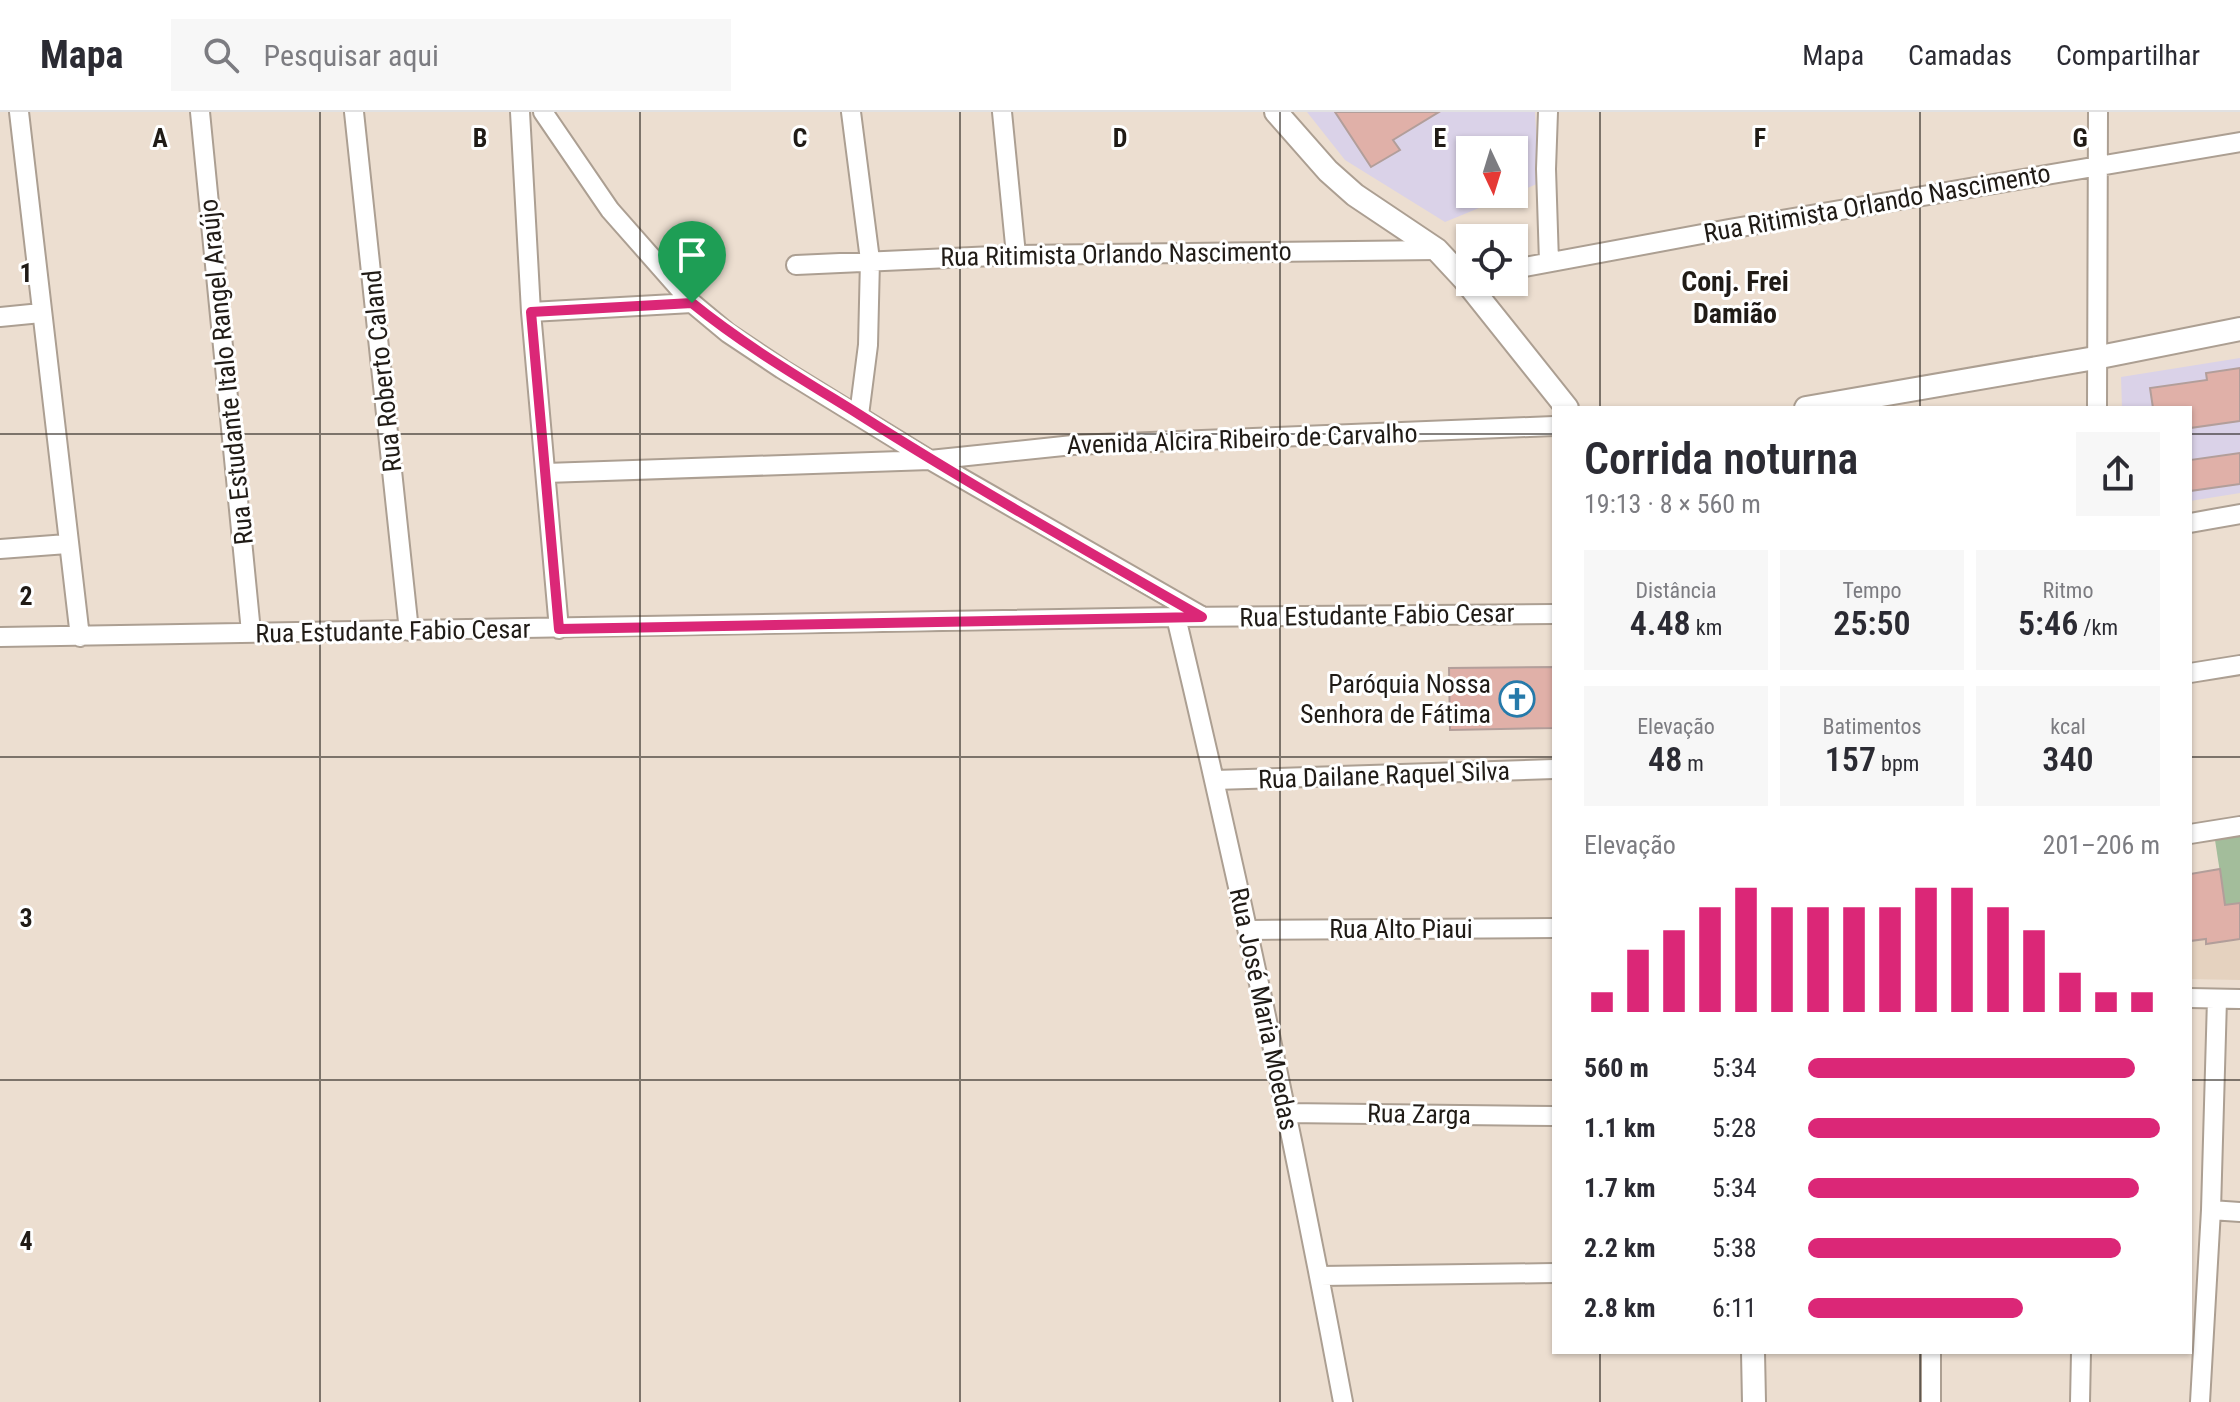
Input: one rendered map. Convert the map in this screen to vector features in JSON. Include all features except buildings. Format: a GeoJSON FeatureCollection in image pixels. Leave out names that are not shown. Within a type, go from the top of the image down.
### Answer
{"type":"FeatureCollection","features":[{"type":"Feature","properties":{"kind":"street"},"geometry":{"type":"LineString","coordinates":[[19,112],[80,637]]}},
{"type":"Feature","properties":{"kind":"street","name":"Rua Estudante Italo Rangel Araújo"},"geometry":{"type":"LineString","coordinates":[[200,112],[251,632]]}},
{"type":"Feature","properties":{"kind":"street","name":"Rua Roberto Caland"},"geometry":{"type":"LineString","coordinates":[[354,112],[409,631]]}},
{"type":"Feature","properties":{"kind":"street"},"geometry":{"type":"LineString","coordinates":[[520,112],[531,312],[559,629]]}},
{"type":"Feature","properties":{"kind":"street"},"geometry":{"type":"LineString","coordinates":[[543,112],[610,210],[692,303],[728,333],[930,460],[1202,617]]}},
{"type":"Feature","properties":{"kind":"street"},"geometry":{"type":"LineString","coordinates":[[851,112],[870,260],[868,345],[859,415]]}},
{"type":"Feature","properties":{"kind":"street"},"geometry":{"type":"LineString","coordinates":[[1002,112],[1016,255]]}},
{"type":"Feature","properties":{"kind":"street"},"geometry":{"type":"LineString","coordinates":[[1276,112],[1328,171],[1355,195],[1437,250],[1456,268]]}},
{"type":"Feature","properties":{"kind":"street"},"geometry":{"type":"LineString","coordinates":[[1548,112],[1549,262]]}},
{"type":"Feature","properties":{"kind":"street"},"geometry":{"type":"LineString","coordinates":[[2097,406],[2098,112]]}},
{"type":"Feature","properties":{"kind":"street","name":"Rua Ritimista Orlando Nascimento"},"geometry":{"type":"LineString","coordinates":[[1528,266],[2240,142]]}},
{"type":"Feature","properties":{"kind":"street","name":"Rua Ritimista Orlando Nascimento"},"geometry":{"type":"LineString","coordinates":[[796,265],[1016,255],[1437,250]]}},
{"type":"Feature","properties":{"kind":"street"},"geometry":{"type":"LineString","coordinates":[[1480,296],[1565,406]]}},
{"type":"Feature","properties":{"kind":"street"},"geometry":{"type":"LineString","coordinates":[[531,312],[692,303]]}},
{"type":"Feature","properties":{"kind":"street"},"geometry":{"type":"LineString","coordinates":[[0,317],[41,313]]}},
{"type":"Feature","properties":{"kind":"street"},"geometry":{"type":"LineString","coordinates":[[1818,406],[2095,358],[2240,329]]}},
{"type":"Feature","properties":{"kind":"street","name":"Avenida Alcira Ribeiro de Carvalho"},"geometry":{"type":"LineString","coordinates":[[546,473],[930,460],[1073,445],[1552,426]]}},
{"type":"Feature","properties":{"kind":"street"},"geometry":{"type":"LineString","coordinates":[[2192,523],[2240,514]]}},
{"type":"Feature","properties":{"kind":"street"},"geometry":{"type":"LineString","coordinates":[[0,549],[67,544]]}},
{"type":"Feature","properties":{"kind":"street","name":"Rua Estudante Fabio Cesar"},"geometry":{"type":"LineString","coordinates":[[0,637],[1176,617],[1552,614]]}},
{"type":"Feature","properties":{"kind":"street","name":"Rua José Maria Moedas"},"geometry":{"type":"LineString","coordinates":[[1176,617],[1249,930],[1343,1402]]}},
{"type":"Feature","properties":{"kind":"street"},"geometry":{"type":"LineString","coordinates":[[2192,673],[2240,665]]}},
{"type":"Feature","properties":{"kind":"street","name":"Rua Dailane Raquel Silva"},"geometry":{"type":"LineString","coordinates":[[1215,780],[1552,769]]}},
{"type":"Feature","properties":{"kind":"street"},"geometry":{"type":"LineString","coordinates":[[2192,834],[2240,826]]}},
{"type":"Feature","properties":{"kind":"street","name":"Rua Alto Piaui"},"geometry":{"type":"LineString","coordinates":[[1249,930],[1552,928]]}},
{"type":"Feature","properties":{"kind":"street"},"geometry":{"type":"LineString","coordinates":[[2192,998],[2240,999]]}},
{"type":"Feature","properties":{"kind":"street"},"geometry":{"type":"LineString","coordinates":[[2200,1402],[2211,1210],[2217,999]]}},
{"type":"Feature","properties":{"kind":"street","name":"Rua Zarga"},"geometry":{"type":"LineString","coordinates":[[1285,1113],[1552,1116]]}},
{"type":"Feature","properties":{"kind":"street"},"geometry":{"type":"LineString","coordinates":[[2211,1210],[2240,1212]]}},
{"type":"Feature","properties":{"kind":"street"},"geometry":{"type":"LineString","coordinates":[[1320,1276],[1552,1273]]}},
{"type":"Feature","properties":{"kind":"street"},"geometry":{"type":"LineString","coordinates":[[1753,1354],[1754,1402]]}},
{"type":"Feature","properties":{"kind":"street"},"geometry":{"type":"LineString","coordinates":[[1931,1354],[1931,1402]]}},
{"type":"Feature","properties":{"kind":"street"},"geometry":{"type":"LineString","coordinates":[[2080,1402],[2081,1354]]}},
{"type":"Feature","properties":{"kind":"shaded area"},"geometry":{"type":"Polygon","coordinates":[[[1307,112],[1535,112],[1539,183],[1528,188],[1528,136],[1456,136],[1456,208],[1479,208],[1445,222],[1345,160],[1307,112]]]}},
{"type":"Feature","properties":{"kind":"shaded area"},"geometry":{"type":"Polygon","coordinates":[[[2240,358],[2240,493],[2192,501],[2192,406],[2122,406],[2121,377],[2240,358]]]}},
{"type":"Feature","properties":{"kind":"shaded area"},"geometry":{"type":"Polygon","coordinates":[[[2220,869],[2225,905],[2240,903],[2240,980],[2192,979],[2192,874],[2220,869]]]}},
{"type":"Feature","properties":{"kind":"green space"},"geometry":{"type":"Polygon","coordinates":[[[2240,836],[2240,903],[2225,905],[2215,840],[2240,836]]]}},
{"type":"Feature","properties":{"kind":"place","name":"Paróquia Nossa Senhora de Fátima"},"geometry":{"type":"Point","coordinates":[1517,699]}},
{"type":"Feature","properties":{"kind":"district","name":"Conj. Frei Damião"},"geometry":{"type":"Point","coordinates":[1735,297]}},
{"type":"Feature","properties":{"kind":"route"},"geometry":{"type":"LineString","coordinates":[[692,303],[728,333],[782,369],[930,460],[1202,617],[559,629],[531,312],[692,303]]}}]}
